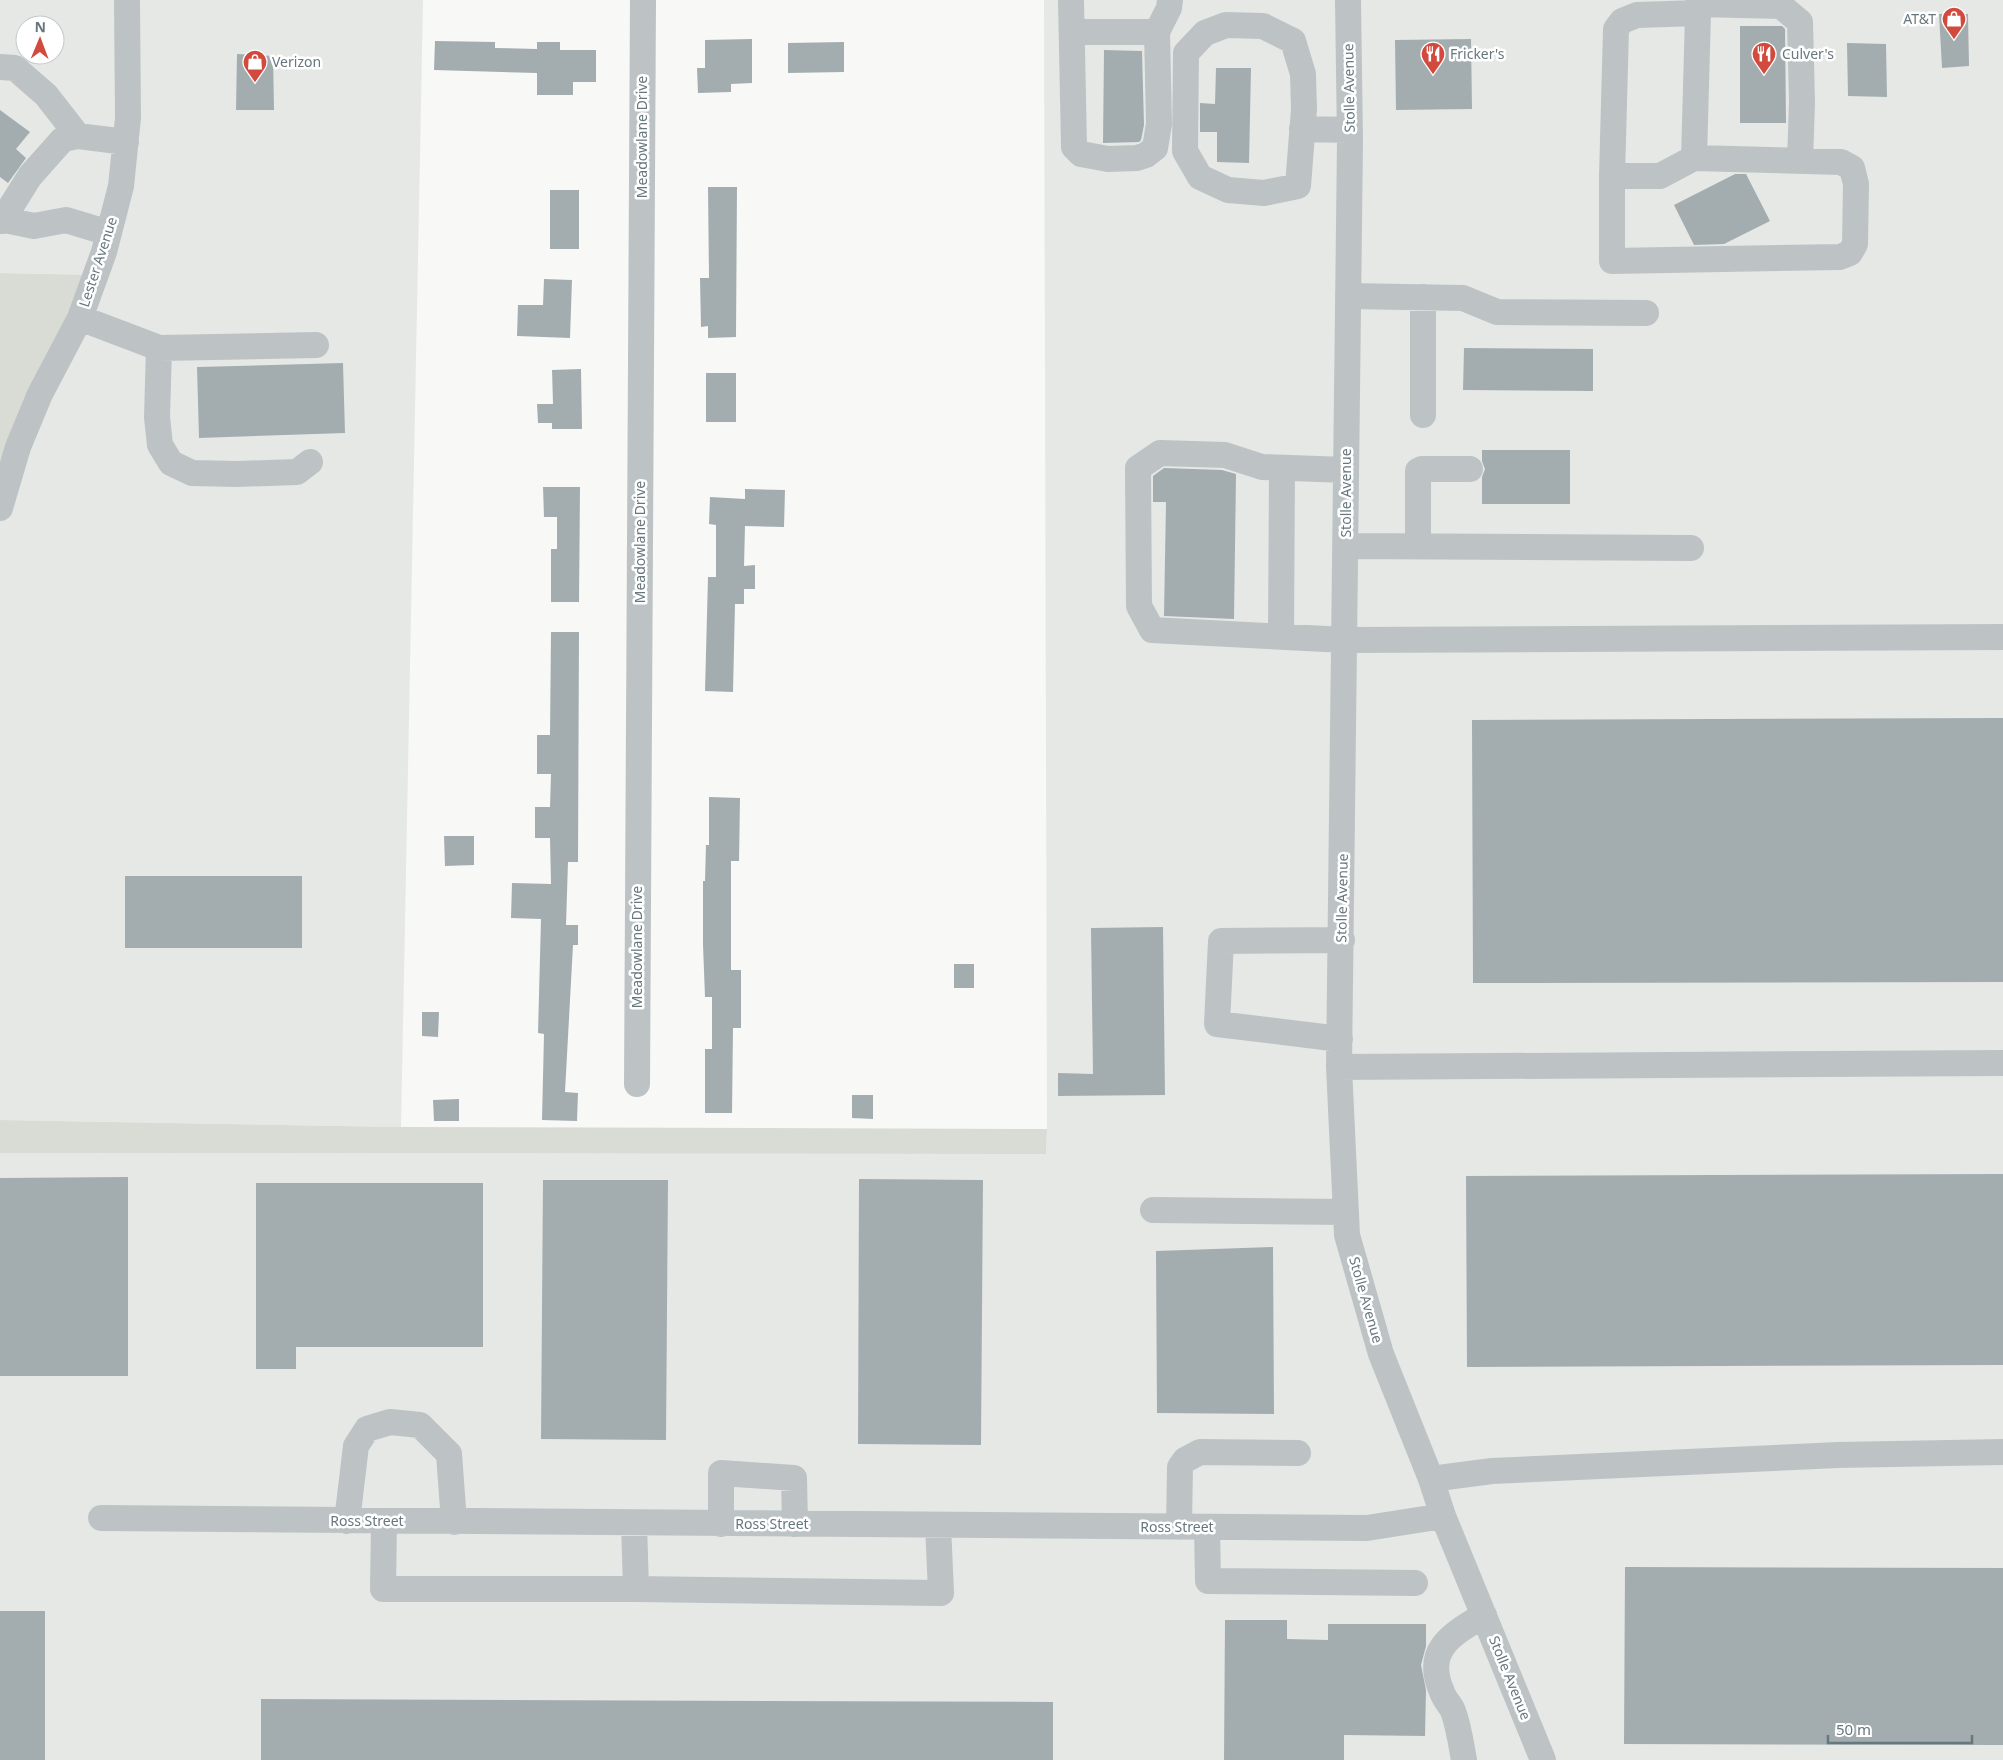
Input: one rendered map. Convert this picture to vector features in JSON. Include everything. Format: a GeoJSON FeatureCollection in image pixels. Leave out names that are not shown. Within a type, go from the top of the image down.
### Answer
{"type":"FeatureCollection","features":[{"type":"Feature","properties":{"kind":"street","name":"Lester Avenue"},"geometry":{"type":"LineString","coordinates":[[0,508],[18,447],[33,412],[80,318],[104,252],[121,186],[128,118],[127,0]]}},
{"type":"Feature","properties":{"kind":"street","name":"Meadowlane Drive"},"geometry":{"type":"LineString","coordinates":[[637,1084],[643,0]]}},
{"type":"Feature","properties":{"kind":"street"},"geometry":{"type":"LineString","coordinates":[[1072,0],[1074,147],[1081,154],[1108,158],[1137,158],[1146,155],[1155,148],[1160,124],[1157,32],[1169,8],[1170,0]]}},
{"type":"Feature","properties":{"kind":"street","name":"Stolle Avenue"},"geometry":{"type":"LineString","coordinates":[[1348,0],[1350,130],[1342,940],[1339,1067],[1347,1235],[1381,1354],[1431,1479],[1443,1516],[1543,1760]]}},
{"type":"Feature","properties":{"kind":"street"},"geometry":{"type":"LineString","coordinates":[[1694,158],[1698,6]]}},
{"type":"Feature","properties":{"kind":"street"},"geometry":{"type":"LineString","coordinates":[[1612,176],[1660,176],[1694,158],[1800,161],[1841,162],[1852,168],[1856,184],[1855,244],[1850,253],[1840,257],[1612,261],[1612,176],[1616,29],[1622,21],[1636,15],[1698,6],[1781,6],[1800,22],[1802,102],[1800,161]]}},
{"type":"Feature","properties":{"kind":"street"},"geometry":{"type":"LineString","coordinates":[[1226,25],[1264,26],[1293,41],[1303,74],[1304,109],[1302,129],[1298,186],[1264,193],[1228,190],[1200,177],[1185,151],[1186,53],[1205,33],[1226,25]]}},
{"type":"Feature","properties":{"kind":"street"},"geometry":{"type":"LineString","coordinates":[[1072,32],[1157,32]]}},
{"type":"Feature","properties":{"kind":"street"},"geometry":{"type":"LineString","coordinates":[[0,67],[15,68],[46,95],[78,136]]}},
{"type":"Feature","properties":{"kind":"street"},"geometry":{"type":"LineString","coordinates":[[1302,129],[1350,130]]}},
{"type":"Feature","properties":{"kind":"street"},"geometry":{"type":"LineString","coordinates":[[109,233],[66,220],[34,226],[1,220],[30,176],[63,139],[78,136],[126,142]]}},
{"type":"Feature","properties":{"kind":"street"},"geometry":{"type":"LineString","coordinates":[[1348,296],[1463,298],[1497,312],[1646,313]]}},
{"type":"Feature","properties":{"kind":"street"},"geometry":{"type":"LineString","coordinates":[[1422,297],[1423,415]]}},
{"type":"Feature","properties":{"kind":"street"},"geometry":{"type":"LineString","coordinates":[[80,318],[159,348],[316,344]]}},
{"type":"Feature","properties":{"kind":"street"},"geometry":{"type":"LineString","coordinates":[[159,348],[157,417],[160,445],[171,464],[192,473],[237,474],[297,472],[310,462]]}},
{"type":"Feature","properties":{"kind":"street"},"geometry":{"type":"LineString","coordinates":[[1346,470],[1262,467],[1225,455],[1160,453],[1138,468],[1138,606],[1152,630],[1345,640],[2003,637]]}},
{"type":"Feature","properties":{"kind":"street"},"geometry":{"type":"LineString","coordinates":[[1281,636],[1282,468]]}},
{"type":"Feature","properties":{"kind":"street"},"geometry":{"type":"LineString","coordinates":[[1418,545],[1418,472],[1422,469],[1470,469]]}},
{"type":"Feature","properties":{"kind":"street"},"geometry":{"type":"LineString","coordinates":[[1346,546],[1691,548]]}},
{"type":"Feature","properties":{"kind":"street"},"geometry":{"type":"LineString","coordinates":[[1340,1039],[1218,1024],[1221,941],[1342,940]]}},
{"type":"Feature","properties":{"kind":"street"},"geometry":{"type":"LineString","coordinates":[[1339,1067],[2003,1063]]}},
{"type":"Feature","properties":{"kind":"street"},"geometry":{"type":"LineString","coordinates":[[1154,1210],[1346,1212]]}},
{"type":"Feature","properties":{"kind":"street"},"geometry":{"type":"LineString","coordinates":[[347,1521],[356,1446],[367,1429],[390,1422],[420,1425],[449,1454],[454,1522]]}},
{"type":"Feature","properties":{"kind":"street"},"geometry":{"type":"LineString","coordinates":[[1178,1527],[1180,1467],[1185,1460],[1200,1452],[1298,1453]]}},
{"type":"Feature","properties":{"kind":"street"},"geometry":{"type":"LineString","coordinates":[[1431,1479],[1492,1471],[1838,1455],[2003,1452]]}},
{"type":"Feature","properties":{"kind":"street"},"geometry":{"type":"LineString","coordinates":[[720,1524],[722,1473],[794,1478],[795,1524]]}},
{"type":"Feature","properties":{"kind":"street","name":"Ross Street"},"geometry":{"type":"LineString","coordinates":[[101,1518],[1367,1528],[1443,1516]]}},
{"type":"Feature","properties":{"kind":"street"},"geometry":{"type":"LineString","coordinates":[[384,1521],[383,1590],[636,1589],[941,1594],[938,1525]]}},
{"type":"Feature","properties":{"kind":"street"},"geometry":{"type":"LineString","coordinates":[[634,1523],[636,1589]]}},
{"type":"Feature","properties":{"kind":"street"},"geometry":{"type":"LineString","coordinates":[[1207,1527],[1208,1581],[1414,1583]]}},
{"type":"Feature","properties":{"kind":"street"},"geometry":{"type":"LineString","coordinates":[[1464,1760],[1453,1710],[1442,1692],[1436,1675],[1436,1660],[1441,1648],[1452,1634],[1484,1615]]}},
{"type":"Feature","properties":{"kind":"shaded area"},"geometry":{"type":"Polygon","coordinates":[[[0,0],[423,0],[401,1127],[0,1120],[0,508],[95,275],[0,273],[0,0]]]}},
{"type":"Feature","properties":{"kind":"shaded area"},"geometry":{"type":"Polygon","coordinates":[[[1044,0],[2003,0],[2003,1760],[0,1760],[0,1153],[1046,1154],[1044,0]]]}},
{"type":"Feature","properties":{"kind":"shaded area"},"geometry":{"type":"Polygon","coordinates":[[[0,273],[96,275],[0,508],[0,273]]]}},
{"type":"Feature","properties":{"kind":"shaded area"},"geometry":{"type":"Polygon","coordinates":[[[0,1120],[401,1127],[1047,1129],[1046,1154],[0,1153],[0,1120]]]}},
{"type":"Feature","properties":{"kind":"building","name":"AT&T"},"geometry":{"type":"Polygon","coordinates":[[[1939,14],[1968,14],[1969,66],[1942,68],[1939,14]]]}},
{"type":"Feature","properties":{"kind":"building","name":"Culver's"},"geometry":{"type":"Polygon","coordinates":[[[1740,26],[1782,26],[1785,29],[1786,123],[1740,123],[1740,26]]]}},
{"type":"Feature","properties":{"kind":"building"},"geometry":{"type":"Polygon","coordinates":[[[752,39],[752,83],[731,84],[731,92],[698,93],[697,68],[705,68],[705,40],[752,39]]]}},
{"type":"Feature","properties":{"kind":"building","name":"Fricker's"},"geometry":{"type":"Polygon","coordinates":[[[1471,39],[1472,109],[1396,110],[1395,40],[1471,39]]]}},
{"type":"Feature","properties":{"kind":"building"},"geometry":{"type":"Polygon","coordinates":[[[435,41],[495,42],[495,48],[537,49],[537,42],[560,42],[560,50],[596,50],[596,82],[573,82],[573,95],[537,95],[537,73],[434,70],[435,41]]]}},
{"type":"Feature","properties":{"kind":"building"},"geometry":{"type":"Polygon","coordinates":[[[844,42],[844,72],[788,73],[788,43],[844,42]]]}},
{"type":"Feature","properties":{"kind":"building"},"geometry":{"type":"Polygon","coordinates":[[[1847,43],[1886,44],[1887,97],[1848,96],[1847,43]]]}},
{"type":"Feature","properties":{"kind":"building"},"geometry":{"type":"Polygon","coordinates":[[[1104,50],[1142,51],[1144,125],[1139,142],[1103,143],[1104,50]]]}},
{"type":"Feature","properties":{"kind":"building","name":"Verizon"},"geometry":{"type":"Polygon","coordinates":[[[237,54],[273,56],[274,110],[236,110],[237,54]]]}},
{"type":"Feature","properties":{"kind":"building"},"geometry":{"type":"Polygon","coordinates":[[[1216,68],[1251,68],[1249,163],[1217,162],[1217,132],[1200,132],[1200,103],[1215,104],[1216,68]]]}},
{"type":"Feature","properties":{"kind":"building"},"geometry":{"type":"Polygon","coordinates":[[[0,110],[30,132],[16,149],[26,158],[8,183],[0,177],[0,110]]]}},
{"type":"Feature","properties":{"kind":"building"},"geometry":{"type":"Polygon","coordinates":[[[1735,174],[1746,174],[1770,221],[1724,244],[1694,245],[1674,205],[1735,174]]]}},
{"type":"Feature","properties":{"kind":"building"},"geometry":{"type":"Polygon","coordinates":[[[708,187],[737,187],[736,337],[708,338],[708,326],[701,327],[700,278],[709,278],[708,187]]]}},
{"type":"Feature","properties":{"kind":"building"},"geometry":{"type":"Polygon","coordinates":[[[550,190],[579,190],[579,249],[550,249],[550,190]]]}},
{"type":"Feature","properties":{"kind":"building"},"geometry":{"type":"Polygon","coordinates":[[[544,279],[572,280],[570,338],[517,336],[518,305],[543,305],[544,279]]]}},
{"type":"Feature","properties":{"kind":"building"},"geometry":{"type":"Polygon","coordinates":[[[1464,348],[1593,349],[1593,391],[1463,390],[1464,348]]]}},
{"type":"Feature","properties":{"kind":"building"},"geometry":{"type":"Polygon","coordinates":[[[343,363],[345,433],[199,438],[197,367],[343,363]]]}},
{"type":"Feature","properties":{"kind":"building"},"geometry":{"type":"Polygon","coordinates":[[[581,369],[582,429],[552,429],[552,423],[538,423],[537,404],[553,404],[552,370],[581,369]]]}},
{"type":"Feature","properties":{"kind":"building"},"geometry":{"type":"Polygon","coordinates":[[[706,373],[736,373],[736,422],[706,422],[706,373]]]}},
{"type":"Feature","properties":{"kind":"building"},"geometry":{"type":"Polygon","coordinates":[[[1482,450],[1570,450],[1570,504],[1482,504],[1482,477],[1485,469],[1482,461],[1482,450]]]}},
{"type":"Feature","properties":{"kind":"building"},"geometry":{"type":"Polygon","coordinates":[[[1164,468],[1222,470],[1236,474],[1234,619],[1164,616],[1166,502],[1153,502],[1153,476],[1164,468]]]}},
{"type":"Feature","properties":{"kind":"building"},"geometry":{"type":"Polygon","coordinates":[[[543,487],[580,487],[579,602],[551,602],[551,549],[557,549],[557,517],[544,517],[543,487]]]}},
{"type":"Feature","properties":{"kind":"building"},"geometry":{"type":"Polygon","coordinates":[[[745,489],[785,490],[784,527],[745,526],[744,566],[755,565],[755,589],[744,589],[744,604],[735,604],[733,692],[705,691],[708,577],[716,577],[716,525],[709,524],[710,497],[745,499],[745,489]]]}},
{"type":"Feature","properties":{"kind":"building"},"geometry":{"type":"Polygon","coordinates":[[[551,632],[579,632],[578,862],[568,862],[566,925],[578,925],[578,945],[573,945],[565,1092],[578,1093],[577,1121],[542,1120],[544,1034],[538,1033],[541,919],[511,918],[512,883],[551,884],[550,838],[535,838],[535,807],[550,807],[551,774],[537,774],[537,735],[550,735],[551,632]]]}},
{"type":"Feature","properties":{"kind":"building"},"geometry":{"type":"Polygon","coordinates":[[[2003,718],[2003,982],[1473,983],[1472,720],[2003,718]]]}},
{"type":"Feature","properties":{"kind":"building"},"geometry":{"type":"Polygon","coordinates":[[[709,797],[740,798],[739,861],[731,861],[731,970],[741,970],[741,1028],[733,1028],[732,1113],[705,1113],[705,1049],[712,1049],[712,997],[705,997],[703,945],[703,881],[705,881],[706,845],[709,845],[709,797]]]}},
{"type":"Feature","properties":{"kind":"building"},"geometry":{"type":"Polygon","coordinates":[[[444,836],[474,836],[474,865],[445,866],[444,836]]]}},
{"type":"Feature","properties":{"kind":"building"},"geometry":{"type":"Polygon","coordinates":[[[125,876],[302,876],[302,948],[125,948],[125,876]]]}},
{"type":"Feature","properties":{"kind":"building"},"geometry":{"type":"Polygon","coordinates":[[[1163,927],[1165,1095],[1058,1096],[1058,1073],[1093,1074],[1091,928],[1163,927]]]}},
{"type":"Feature","properties":{"kind":"building"},"geometry":{"type":"Polygon","coordinates":[[[954,964],[974,964],[974,988],[954,988],[954,964]]]}},
{"type":"Feature","properties":{"kind":"building"},"geometry":{"type":"Polygon","coordinates":[[[422,1012],[439,1012],[438,1037],[422,1036],[422,1012]]]}},
{"type":"Feature","properties":{"kind":"building"},"geometry":{"type":"Polygon","coordinates":[[[852,1095],[873,1095],[873,1119],[852,1118],[852,1095]]]}},
{"type":"Feature","properties":{"kind":"building"},"geometry":{"type":"Polygon","coordinates":[[[459,1099],[459,1121],[434,1121],[433,1100],[459,1099]]]}},
{"type":"Feature","properties":{"kind":"building"},"geometry":{"type":"Polygon","coordinates":[[[2003,1174],[2003,1365],[1467,1367],[1466,1176],[2003,1174]]]}},
{"type":"Feature","properties":{"kind":"building"},"geometry":{"type":"Polygon","coordinates":[[[128,1177],[128,1376],[0,1376],[0,1178],[128,1177]]]}},
{"type":"Feature","properties":{"kind":"building"},"geometry":{"type":"Polygon","coordinates":[[[859,1179],[983,1180],[981,1445],[858,1444],[859,1179]]]}},
{"type":"Feature","properties":{"kind":"building"},"geometry":{"type":"Polygon","coordinates":[[[543,1180],[668,1180],[666,1440],[541,1439],[543,1180]]]}},
{"type":"Feature","properties":{"kind":"building"},"geometry":{"type":"Polygon","coordinates":[[[256,1183],[483,1183],[483,1347],[296,1347],[296,1369],[256,1369],[256,1183]]]}},
{"type":"Feature","properties":{"kind":"building"},"geometry":{"type":"Polygon","coordinates":[[[1273,1247],[1274,1414],[1157,1413],[1156,1251],[1273,1247]]]}},
{"type":"Feature","properties":{"kind":"building"},"geometry":{"type":"Polygon","coordinates":[[[1625,1567],[2003,1568],[2003,1745],[1624,1744],[1625,1567]]]}},
{"type":"Feature","properties":{"kind":"building"},"geometry":{"type":"Polygon","coordinates":[[[0,1611],[45,1611],[45,1760],[0,1760],[0,1611]]]}},
{"type":"Feature","properties":{"kind":"building"},"geometry":{"type":"Polygon","coordinates":[[[1225,1620],[1287,1620],[1287,1639],[1328,1640],[1328,1624],[1426,1624],[1426,1646],[1421,1665],[1426,1690],[1425,1736],[1344,1735],[1344,1760],[1224,1760],[1225,1620]]]}},
{"type":"Feature","properties":{"kind":"building"},"geometry":{"type":"Polygon","coordinates":[[[261,1699],[1053,1702],[1053,1760],[261,1760],[261,1699]]]}},
{"type":"Feature","properties":{"kind":"place","name":"AT&T"},"geometry":{"type":"Point","coordinates":[1954,40]}},
{"type":"Feature","properties":{"kind":"place","name":"Fricker's"},"geometry":{"type":"Point","coordinates":[1433,75]}},
{"type":"Feature","properties":{"kind":"place","name":"Culver's"},"geometry":{"type":"Point","coordinates":[1764,75]}},
{"type":"Feature","properties":{"kind":"place","name":"Verizon"},"geometry":{"type":"Point","coordinates":[255,83]}}]}
